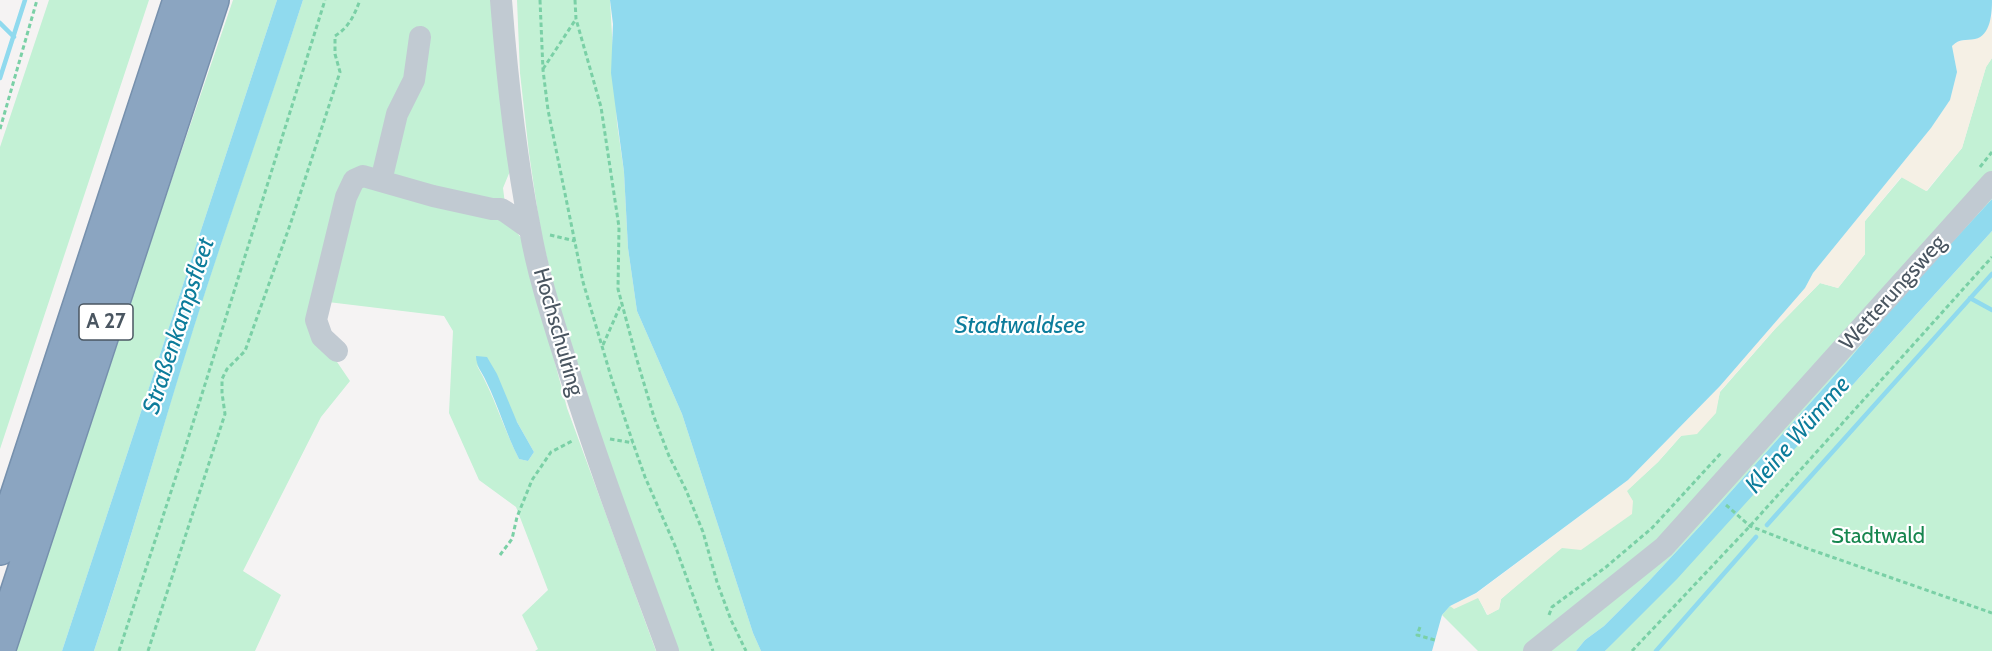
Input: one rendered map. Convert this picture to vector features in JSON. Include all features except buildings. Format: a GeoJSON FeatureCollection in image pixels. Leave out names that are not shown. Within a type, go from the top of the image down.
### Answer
{"type":"FeatureCollection","features":[{"type":"Feature","properties":{"kind":"highway","name":"A 27"},"geometry":{"type":"LineString","coordinates":[[0,548],[180,0]]}},
{"type":"Feature","properties":{"kind":"highway","name":"A 27"},"geometry":{"type":"LineString","coordinates":[[0,645],[212,0]]}},
{"type":"Feature","properties":{"kind":"street","name":"Hochschulring"},"geometry":{"type":"LineString","coordinates":[[501,0],[508,90],[530,229],[555,328],[589,436],[668,651]]}},
{"type":"Feature","properties":{"kind":"street"},"geometry":{"type":"LineString","coordinates":[[381,181],[398,114],[414,80],[420,37]]}},
{"type":"Feature","properties":{"kind":"street","name":"Wetterungsweg"},"geometry":{"type":"LineString","coordinates":[[1537,648],[1664,547],[1986,175]]}},
{"type":"Feature","properties":{"kind":"street"},"geometry":{"type":"LineString","coordinates":[[336,351],[322,337],[316,320],[346,198],[354,180],[363,176],[433,196],[501,209],[530,229]]}},
{"type":"Feature","properties":{"kind":"street"},"geometry":{"type":"LineString","coordinates":[[501,209],[523,183]]}},
{"type":"Feature","properties":{"kind":"path"},"geometry":{"type":"LineString","coordinates":[[0,129],[37,0]]}},
{"type":"Feature","properties":{"kind":"path"},"geometry":{"type":"LineString","coordinates":[[119,651],[182,458],[325,0]]}},
{"type":"Feature","properties":{"kind":"path"},"geometry":{"type":"LineString","coordinates":[[148,651],[225,414],[222,380],[227,369],[245,351],[290,225],[340,72],[335,54],[335,36],[345,30],[354,17],[360,0]]}},
{"type":"Feature","properties":{"kind":"path"},"geometry":{"type":"LineString","coordinates":[[540,0],[543,70],[548,111],[583,282],[633,443],[676,548],[712,651]]}},
{"type":"Feature","properties":{"kind":"path"},"geometry":{"type":"LineString","coordinates":[[575,0],[576,19],[601,107],[619,227],[618,289],[654,417],[669,456],[695,511],[731,620],[746,651]]}},
{"type":"Feature","properties":{"kind":"path"},"geometry":{"type":"LineString","coordinates":[[543,70],[576,19]]}},
{"type":"Feature","properties":{"kind":"path"},"geometry":{"type":"LineString","coordinates":[[1986,175],[1992,152]]}},
{"type":"Feature","properties":{"kind":"path"},"geometry":{"type":"LineString","coordinates":[[530,229],[575,241]]}},
{"type":"Feature","properties":{"kind":"path"},"geometry":{"type":"LineString","coordinates":[[1632,651],[1750,526],[1992,257]]}},
{"type":"Feature","properties":{"kind":"path"},"geometry":{"type":"LineString","coordinates":[[602,347],[622,302]]}},
{"type":"Feature","properties":{"kind":"path"},"geometry":{"type":"LineString","coordinates":[[500,555],[512,539],[517,517],[532,480],[552,452],[589,436],[633,443]]}},
{"type":"Feature","properties":{"kind":"path"},"geometry":{"type":"LineString","coordinates":[[1537,648],[1552,607],[1606,567],[1652,528],[1728,446]]}},
{"type":"Feature","properties":{"kind":"path"},"geometry":{"type":"LineString","coordinates":[[1722,501],[1750,526],[1992,613]]}},
{"type":"Feature","properties":{"kind":"path"},"geometry":{"type":"LineString","coordinates":[[1420,627],[1417,635],[1435,640]]}},
{"type":"Feature","properties":{"kind":"green space"},"geometry":{"type":"Polygon","coordinates":[[[49,0],[149,0],[0,449],[0,147],[49,0]]]}},
{"type":"Feature","properties":{"kind":"green space"},"geometry":{"type":"Polygon","coordinates":[[[233,0],[277,0],[62,651],[16,651],[163,205],[233,0]]]}},
{"type":"Feature","properties":{"kind":"green space"},"geometry":{"type":"Polygon","coordinates":[[[303,0],[494,0],[510,171],[503,188],[507,220],[522,239],[567,408],[656,651],[535,651],[538,649],[522,615],[548,590],[516,507],[479,480],[449,413],[453,331],[444,316],[328,302],[321,319],[335,359],[350,381],[321,417],[243,571],[281,595],[255,651],[94,651],[187,348],[303,0]],[[476,364],[519,459],[528,461],[534,452],[517,422],[476,364]]]}},
{"type":"Feature","properties":{"kind":"green space"},"geometry":{"type":"Polygon","coordinates":[[[517,0],[610,0],[617,123],[624,172],[628,248],[637,311],[682,414],[753,633],[761,651],[678,651],[622,501],[560,311],[541,234],[529,153],[520,73],[517,0]]]}},
{"type":"Feature","properties":{"kind":"green space"},"geometry":{"type":"Polygon","coordinates":[[[1992,58],[1992,199],[1902,296],[1845,364],[1701,525],[1649,581],[1576,651],[1478,651],[1442,615],[1450,606],[1455,608],[1478,597],[1487,615],[1499,609],[1501,599],[1626,491],[1658,462],[1681,436],[1715,413],[1720,392],[1775,329],[1820,283],[1838,288],[1865,254],[1865,221],[1902,177],[1927,191],[1962,148],[1986,67],[1992,58]]]}},
{"type":"Feature","properties":{"kind":"green space","name":"Stadtwald"},"geometry":{"type":"Polygon","coordinates":[[[1992,231],[1992,651],[1605,651],[1859,378],[1992,231]]]}},
{"type":"Feature","properties":{"kind":"sand"},"geometry":{"type":"Polygon","coordinates":[[[1992,16],[1992,58],[1986,67],[1962,148],[1926,191],[1901,177],[1865,221],[1865,254],[1838,288],[1820,283],[1720,391],[1716,413],[1697,434],[1681,436],[1658,462],[1627,491],[1633,501],[1632,514],[1581,550],[1562,548],[1501,599],[1499,609],[1488,615],[1478,598],[1454,609],[1450,606],[1477,593],[1628,480],[1720,386],[1805,288],[1813,273],[1931,128],[1950,100],[1957,72],[1952,46],[1960,41],[1980,37],[1992,16]]]}},
{"type":"Feature","properties":{"kind":"water","name":"Straßenkampsfleet"},"geometry":{"type":"Polygon","coordinates":[[[277,0],[303,0],[194,327],[94,651],[62,651],[277,0]]]}},
{"type":"Feature","properties":{"kind":"water","name":"Stadtwaldsee"},"geometry":{"type":"Polygon","coordinates":[[[610,0],[1992,0],[1992,11],[1990,23],[1980,37],[1960,41],[1952,46],[1957,72],[1950,100],[1931,128],[1813,273],[1805,288],[1720,386],[1628,480],[1476,593],[1450,606],[1442,615],[1432,651],[761,651],[753,633],[682,414],[637,311],[628,248],[624,172],[611,73],[613,24],[610,0]]]}},
{"type":"Feature","properties":{"kind":"water","name":"Kleine Wümme"},"geometry":{"type":"Polygon","coordinates":[[[1992,199],[1992,231],[1677,579],[1605,651],[1576,651],[1649,581],[1701,525],[1845,364],[1902,296],[1992,199]]]}},
{"type":"Feature","properties":{"kind":"water"},"geometry":{"type":"Polygon","coordinates":[[[476,356],[487,357],[497,374],[517,422],[534,452],[528,461],[519,459],[491,391],[478,366],[476,356]]]}},
{"type":"Feature","properties":{"kind":"waterway"},"geometry":{"type":"LineString","coordinates":[[0,78],[25,0]]}},
{"type":"Feature","properties":{"kind":"waterway"},"geometry":{"type":"LineString","coordinates":[[0,23],[14,37]]}},
{"type":"Feature","properties":{"kind":"waterway"},"geometry":{"type":"LineString","coordinates":[[1767,525],[1992,274]]}},
{"type":"Feature","properties":{"kind":"waterway"},"geometry":{"type":"LineString","coordinates":[[1970,298],[1992,310]]}},
{"type":"Feature","properties":{"kind":"waterway"},"geometry":{"type":"LineString","coordinates":[[1656,651],[1756,537]]}}]}
